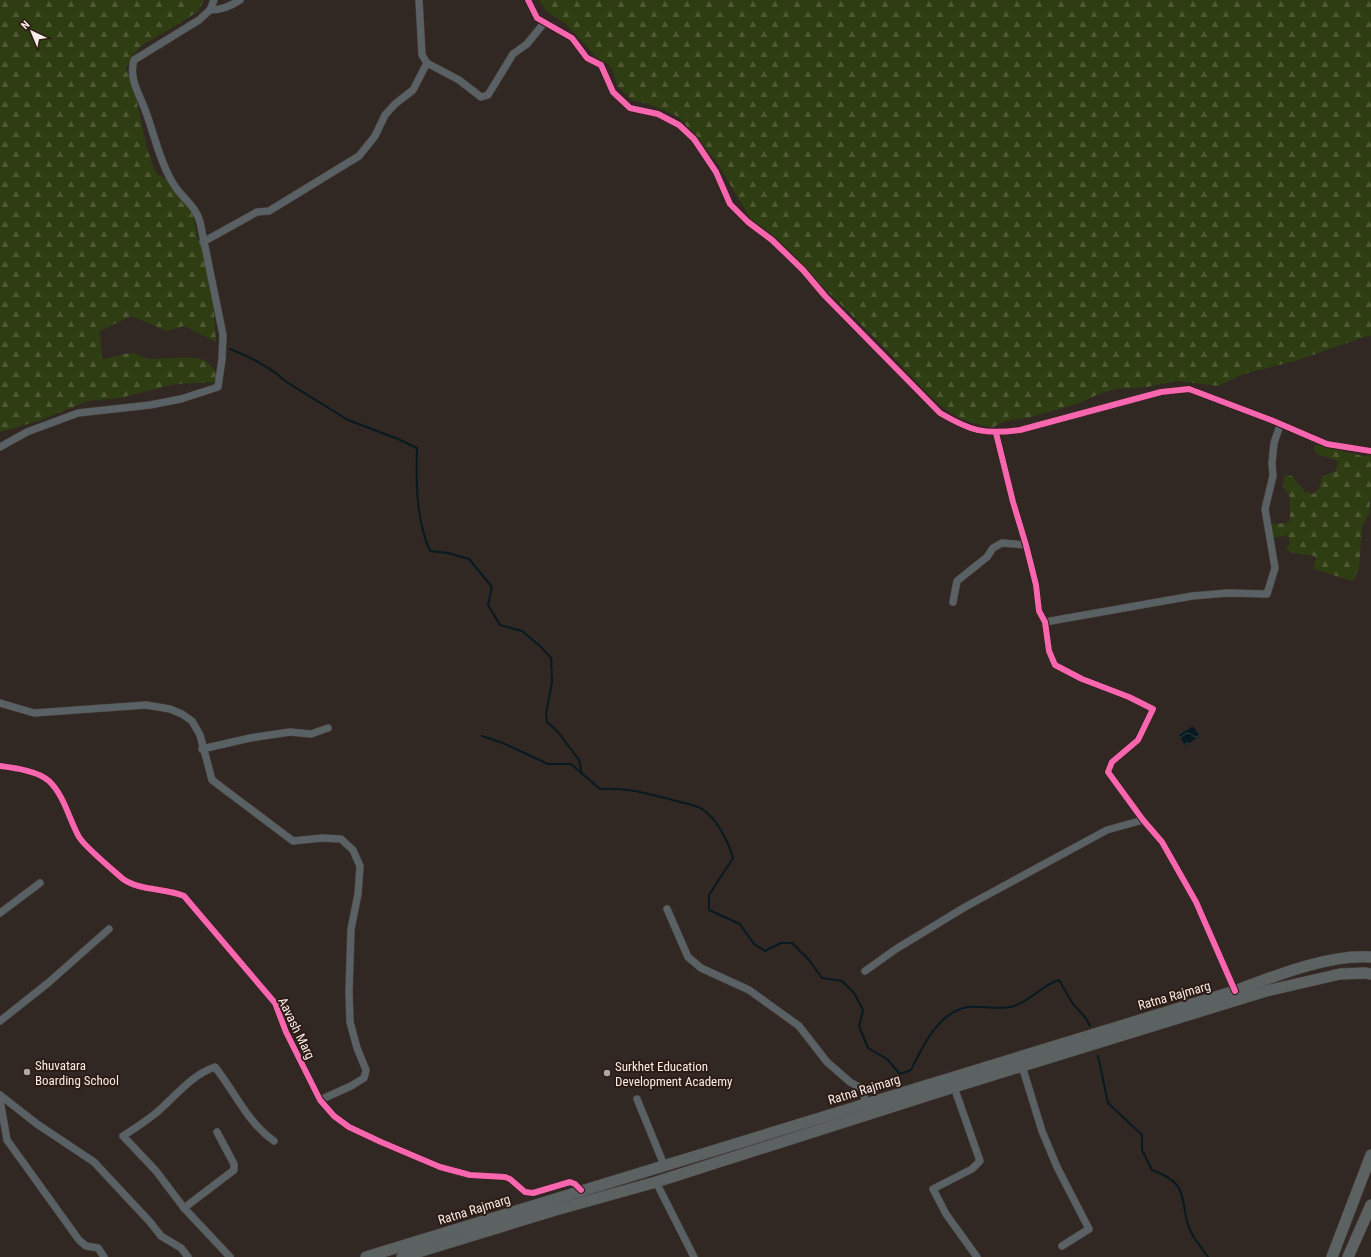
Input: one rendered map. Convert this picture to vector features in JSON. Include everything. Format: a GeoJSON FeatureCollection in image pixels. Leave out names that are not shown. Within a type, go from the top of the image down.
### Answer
{"type":"FeatureCollection","features":[{"type":"Feature","properties":{"kind":"main road","name":"Ratna Rajmarg"},"geometry":{"type":"LineString","coordinates":[[402,1257],[552,1211],[656,1182],[1022,1066],[1264,986],[1330,960],[1359,956],[1371,957]]}},
{"type":"Feature","properties":{"kind":"main road","name":"Ratna Rajmarg"},"geometry":{"type":"LineString","coordinates":[[366,1257],[580,1190],[1235,991],[1340,974],[1371,974]]}},
{"type":"Feature","properties":{"kind":"main road"},"geometry":{"type":"LineString","coordinates":[[1332,1257],[1371,1154]]}},
{"type":"Feature","properties":{"kind":"main road"},"geometry":{"type":"LineString","coordinates":[[1348,1257],[1371,1205]]}},
{"type":"Feature","properties":{"kind":"street"},"geometry":{"type":"LineString","coordinates":[[0,447],[27,432],[78,412],[150,405],[181,399],[218,387],[222,359],[223,335],[198,212],[176,188],[153,138],[147,114],[137,94],[132,68],[134,60],[199,20],[210,10],[214,0]]}},
{"type":"Feature","properties":{"kind":"street"},"geometry":{"type":"LineString","coordinates":[[210,10],[216,10],[233,5],[240,0]]}},
{"type":"Feature","properties":{"kind":"street"},"geometry":{"type":"LineString","coordinates":[[419,0],[422,55],[426,62],[459,80],[481,97],[488,95],[513,54],[527,44],[544,23]]}},
{"type":"Feature","properties":{"kind":"street"},"geometry":{"type":"LineString","coordinates":[[528,0],[537,18],[572,38],[587,58],[601,65],[613,92],[630,108],[658,114],[679,125],[694,139],[716,172],[730,204],[748,222],[772,240],[803,270],[825,296],[940,413],[960,425],[976,431],[996,434],[1020,430],[1161,392],[1188,389],[1327,444],[1371,451]]}},
{"type":"Feature","properties":{"kind":"street"},"geometry":{"type":"LineString","coordinates":[[203,242],[256,212],[269,211],[359,156],[375,136],[385,115],[395,104],[413,90],[426,62]]}},
{"type":"Feature","properties":{"kind":"street"},"geometry":{"type":"LineString","coordinates":[[1044,622],[1192,596],[1228,593],[1267,594],[1275,568],[1265,509],[1273,476],[1272,463],[1274,443],[1280,425]]}},
{"type":"Feature","properties":{"kind":"street"},"geometry":{"type":"LineString","coordinates":[[996,434],[1013,502],[1026,544],[1036,586],[1039,611],[1044,622],[1049,652],[1056,665],[1082,679],[1129,697],[1153,709],[1138,740],[1112,762],[1108,772],[1143,820],[1162,842],[1196,902],[1235,991]]}},
{"type":"Feature","properties":{"kind":"street"},"geometry":{"type":"LineString","coordinates":[[953,602],[953,593],[957,581],[987,557],[993,548],[1002,543],[1026,544]]}},
{"type":"Feature","properties":{"kind":"street"},"geometry":{"type":"LineString","coordinates":[[0,702],[34,713],[146,705],[170,710],[192,721],[200,735],[202,749],[212,780],[292,841],[322,838],[341,839],[353,850],[360,866],[358,894],[351,929],[349,992],[350,1022],[357,1048],[366,1070],[364,1078],[351,1086],[320,1100]]}},
{"type":"Feature","properties":{"kind":"street"},"geometry":{"type":"LineString","coordinates":[[202,749],[250,738],[290,732],[311,734],[328,728]]}},
{"type":"Feature","properties":{"kind":"street","name":"Aavash Marg"},"geometry":{"type":"LineString","coordinates":[[0,766],[38,776],[49,781],[58,792],[80,839],[124,879],[138,886],[168,890],[184,896],[275,1004],[286,1032],[320,1100],[334,1116],[350,1127],[440,1167],[470,1175],[505,1177],[510,1179],[525,1192],[533,1193],[570,1182],[575,1184],[580,1190]]}},
{"type":"Feature","properties":{"kind":"street"},"geometry":{"type":"LineString","coordinates":[[865,971],[896,949],[965,907],[1107,830],[1143,820]]}},
{"type":"Feature","properties":{"kind":"street"},"geometry":{"type":"LineString","coordinates":[[0,913],[40,883]]}},
{"type":"Feature","properties":{"kind":"street"},"geometry":{"type":"LineString","coordinates":[[666,909],[688,957],[701,968],[749,990],[799,1026],[827,1062],[850,1082],[864,1090],[865,1104]]}},
{"type":"Feature","properties":{"kind":"street"},"geometry":{"type":"LineString","coordinates":[[0,1021],[48,983],[109,928]]}},
{"type":"Feature","properties":{"kind":"street"},"geometry":{"type":"LineString","coordinates":[[1022,1066],[1042,1131],[1057,1167],[1089,1229],[1062,1246]]}},
{"type":"Feature","properties":{"kind":"street"},"geometry":{"type":"LineString","coordinates":[[230,1257],[184,1208],[156,1171],[123,1136],[155,1114],[196,1077],[206,1070],[215,1067],[252,1121],[263,1134],[274,1142]]}},
{"type":"Feature","properties":{"kind":"street"},"geometry":{"type":"LineString","coordinates":[[954,1087],[980,1161],[972,1169],[938,1185],[933,1189],[946,1214],[977,1257]]}},
{"type":"Feature","properties":{"kind":"street"},"geometry":{"type":"LineString","coordinates":[[0,1094],[38,1124],[94,1162],[150,1222],[161,1236],[181,1248],[188,1257]]}},
{"type":"Feature","properties":{"kind":"street"},"geometry":{"type":"LineString","coordinates":[[637,1099],[664,1165]]}},
{"type":"Feature","properties":{"kind":"street"},"geometry":{"type":"LineString","coordinates":[[0,1100],[7,1140],[79,1240],[86,1246],[98,1248],[104,1257]]}},
{"type":"Feature","properties":{"kind":"street"},"geometry":{"type":"LineString","coordinates":[[184,1208],[234,1170],[234,1164],[217,1132]]}},
{"type":"Feature","properties":{"kind":"street"},"geometry":{"type":"LineString","coordinates":[[656,1182],[694,1257]]}},
{"type":"Feature","properties":{"kind":"green space"},"geometry":{"type":"Polygon","coordinates":[[[0,0],[204,0],[198,11],[141,46],[133,55],[126,69],[134,90],[148,152],[156,173],[167,180],[171,189],[185,200],[193,214],[197,236],[204,256],[214,314],[216,342],[184,326],[167,331],[131,316],[100,331],[102,359],[132,353],[152,359],[183,357],[192,358],[202,360],[209,364],[215,371],[218,382],[175,384],[119,398],[88,401],[41,420],[0,432],[0,0]]]}},
{"type":"Feature","properties":{"kind":"green space"},"geometry":{"type":"Polygon","coordinates":[[[539,0],[1371,0],[1371,336],[1367,336],[1295,361],[1244,374],[1218,386],[1177,381],[1147,387],[1116,389],[1099,394],[1077,404],[1027,418],[1005,421],[991,428],[961,419],[942,407],[925,391],[789,250],[750,218],[718,164],[679,117],[651,105],[632,100],[617,86],[613,71],[608,64],[599,60],[566,24],[546,11],[539,0]]]}},
{"type":"Feature","properties":{"kind":"green space"},"geometry":{"type":"Polygon","coordinates":[[[1316,445],[1363,456],[1371,455],[1371,495],[1369,514],[1362,526],[1359,569],[1353,581],[1313,569],[1316,557],[1293,553],[1286,549],[1290,543],[1288,535],[1274,538],[1272,536],[1272,524],[1286,523],[1290,521],[1290,497],[1283,486],[1285,475],[1292,476],[1305,492],[1313,494],[1319,489],[1322,476],[1336,471],[1338,461],[1317,454],[1313,449],[1316,445]]]}},
{"type":"Feature","properties":{"kind":"water"},"geometry":{"type":"Polygon","coordinates":[[[1193,726],[1200,736],[1185,746],[1179,735],[1193,726]]]}},
{"type":"Feature","properties":{"kind":"waterway"},"geometry":{"type":"LineString","coordinates":[[230,349],[251,358],[266,367],[285,381],[348,420],[417,448],[419,514],[425,539],[430,551],[448,553],[469,559],[492,587],[488,605],[500,625],[522,631],[540,646],[551,658],[552,682],[546,714],[547,722],[558,732],[579,760],[582,774]]}},
{"type":"Feature","properties":{"kind":"waterway"},"geometry":{"type":"LineString","coordinates":[[482,736],[503,743],[548,764],[571,764],[600,789],[619,789],[646,793],[695,806],[707,813],[717,824],[733,858],[709,895],[709,910],[740,924],[754,944],[765,951],[781,943],[792,943],[809,960],[822,978],[842,981],[854,993],[863,1010],[859,1026],[868,1048],[887,1059],[900,1074],[911,1070],[933,1031],[940,1023],[957,1010],[968,1007],[1002,1008],[1014,1006],[1026,1000],[1047,985],[1059,980],[1073,1004],[1085,1017],[1090,1026]]}},
{"type":"Feature","properties":{"kind":"waterway"},"geometry":{"type":"LineString","coordinates":[[1098,1056],[1108,1103],[1142,1135],[1142,1150],[1152,1170],[1163,1175],[1177,1185],[1182,1197],[1189,1229],[1208,1257]]}},
{"type":"Feature","properties":{"kind":"cycle path"},"geometry":{"type":"LineString","coordinates":[[528,0],[537,18],[572,38],[587,58],[601,65],[613,92],[630,108],[658,114],[679,125],[694,139],[716,172],[730,204],[748,222],[772,240],[803,270],[825,296],[940,413],[951,419],[969,428],[987,432],[1020,430],[1161,392],[1189,389],[1271,420],[1327,444],[1371,451]]}},
{"type":"Feature","properties":{"kind":"cycle path"},"geometry":{"type":"LineString","coordinates":[[996,433],[1036,585],[1039,611],[1045,622],[1049,651],[1055,665],[1082,679],[1129,697],[1153,709],[1138,740],[1112,762],[1108,772],[1143,820],[1162,842],[1196,902],[1235,991]]}},
{"type":"Feature","properties":{"kind":"cycle path"},"geometry":{"type":"LineString","coordinates":[[0,766],[33,772],[49,781],[59,793],[75,830],[82,841],[93,853],[123,879],[137,886],[177,893],[184,896],[275,1003],[286,1032],[320,1100],[334,1116],[349,1127],[440,1167],[470,1175],[505,1177],[510,1179],[525,1192],[533,1193],[570,1182],[575,1184],[581,1190]]}},
{"type":"Feature","properties":{"kind":"place","name":"Shuvatara Boarding School"},"geometry":{"type":"Point","coordinates":[27,1072]}},
{"type":"Feature","properties":{"kind":"place","name":"Surkhet Education Development Academy"},"geometry":{"type":"Point","coordinates":[607,1073]}}]}
